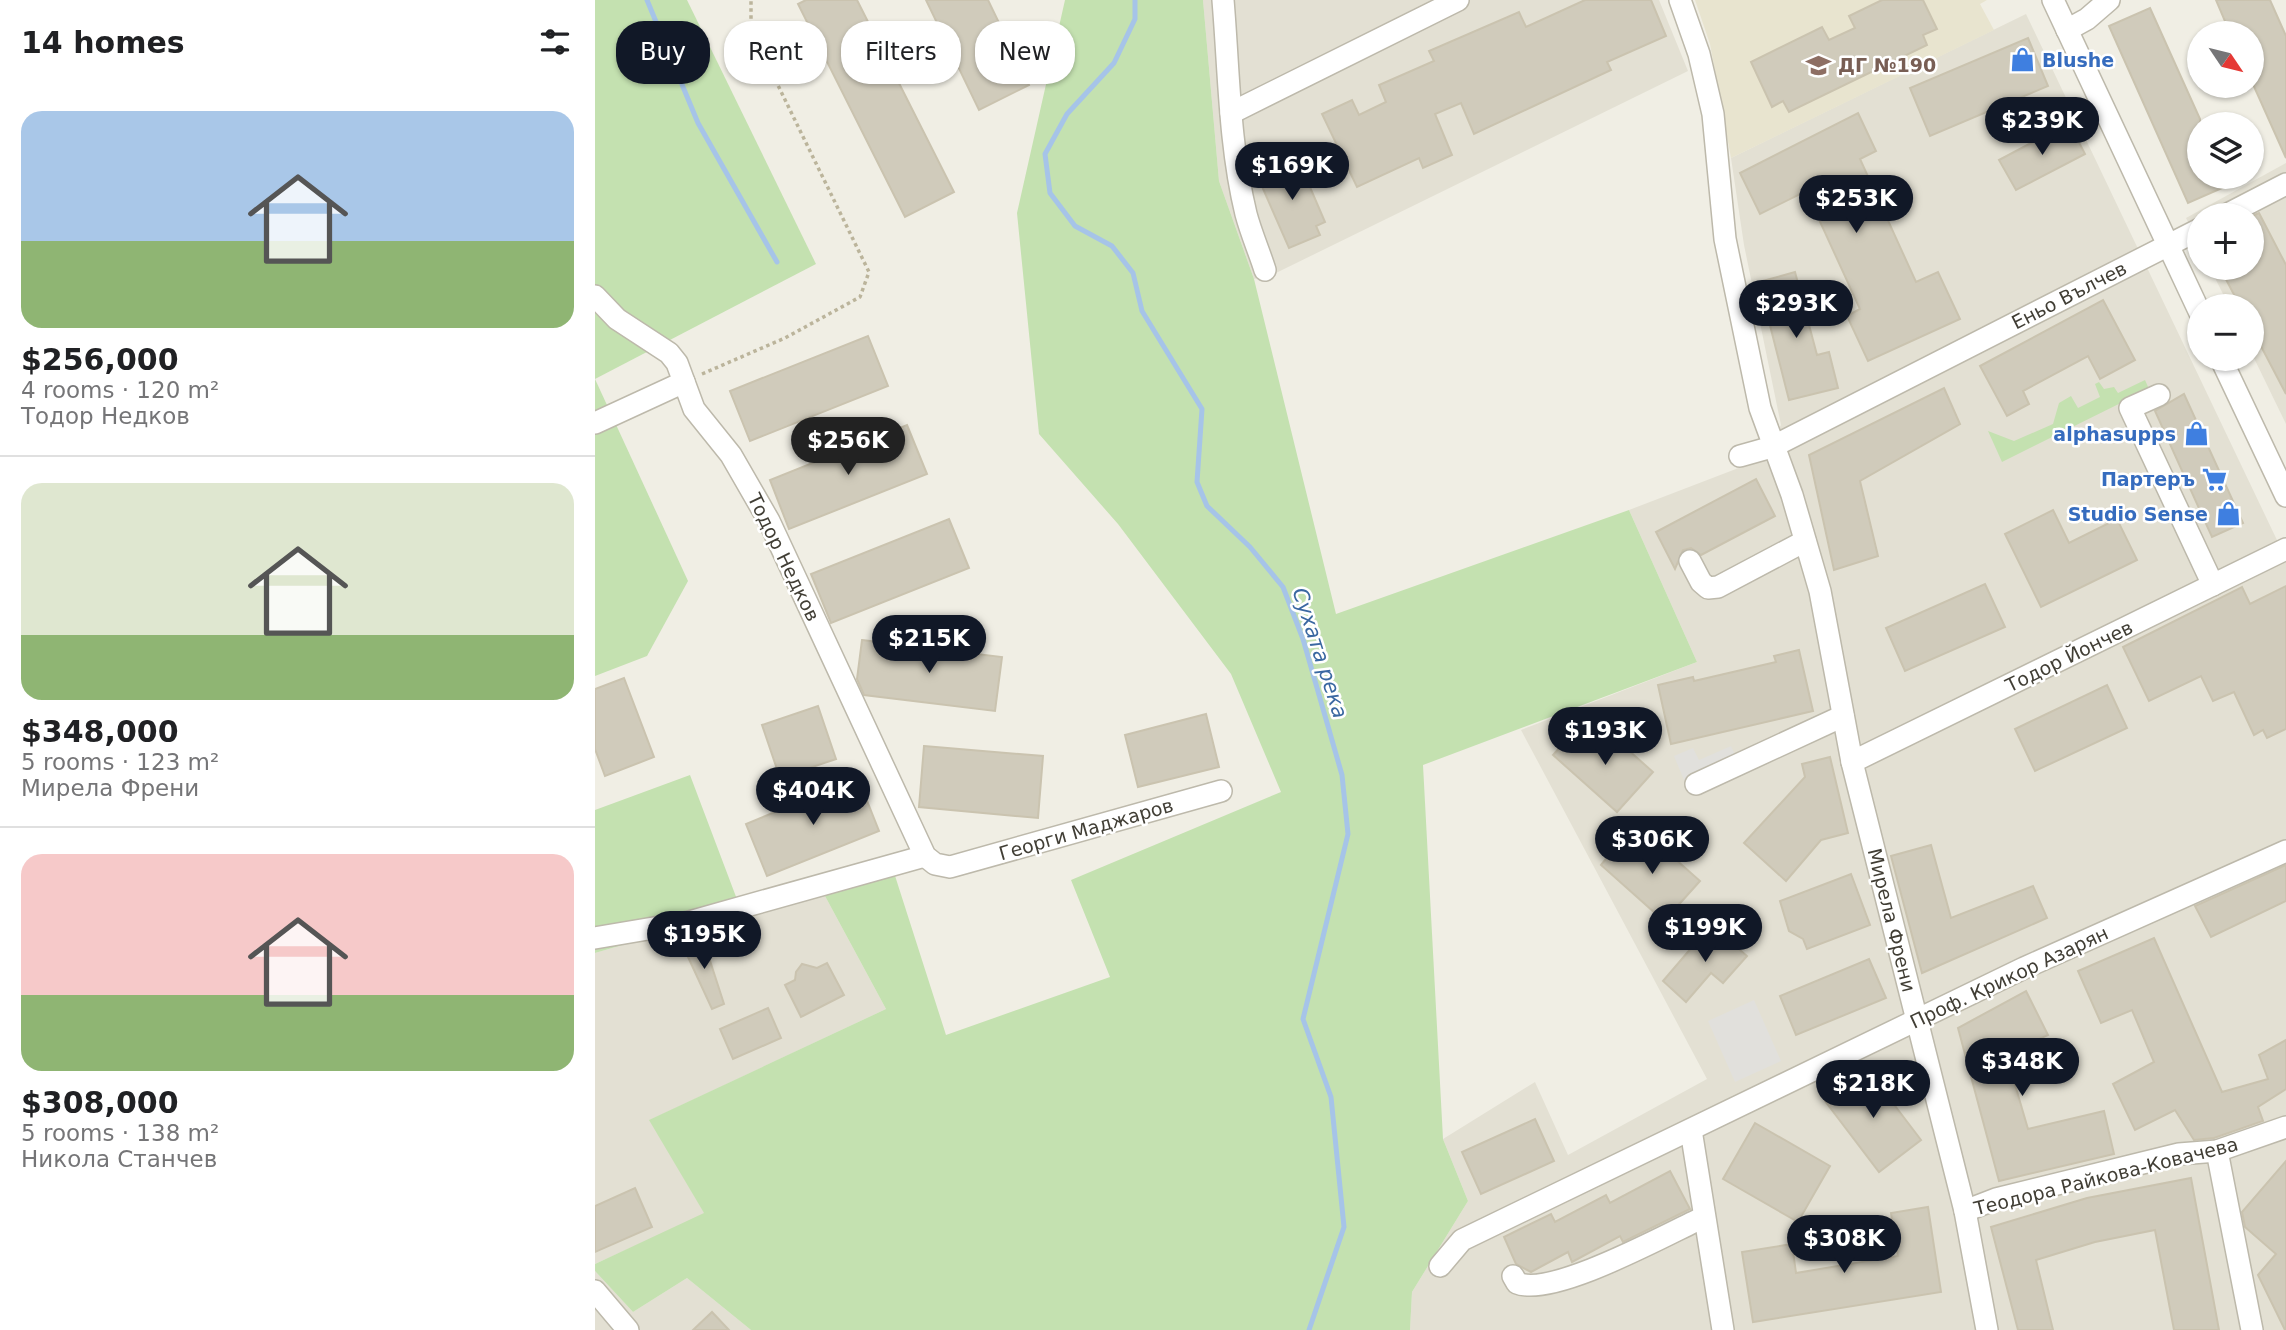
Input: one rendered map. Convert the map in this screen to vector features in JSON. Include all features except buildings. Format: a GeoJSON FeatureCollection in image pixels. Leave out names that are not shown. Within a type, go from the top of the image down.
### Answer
{"type":"FeatureCollection","features":[{"type":"Feature","properties":{"kind":"street"},"geometry":{"type":"LineString","coordinates":[[1223,0],[1231,113],[1247,215],[1265,270]]}},
{"type":"Feature","properties":{"kind":"street"},"geometry":{"type":"LineString","coordinates":[[1231,113],[1458,0]]}},
{"type":"Feature","properties":{"kind":"street","name":"Мирела Френи"},"geometry":{"type":"LineString","coordinates":[[1680,0],[1699,54],[1713,114],[1725,239],[1759,408],[1792,495],[1820,591],[1852,762],[1965,1211],[1987,1330]]}},
{"type":"Feature","properties":{"kind":"street"},"geometry":{"type":"LineString","coordinates":[[2053,0],[2191,294]]}},
{"type":"Feature","properties":{"kind":"street"},"geometry":{"type":"LineString","coordinates":[[2067,30],[2087,19],[2109,0]]}},
{"type":"Feature","properties":{"kind":"street"},"geometry":{"type":"LineString","coordinates":[[2249,203],[2286,184]]}},
{"type":"Feature","properties":{"kind":"street","name":"Еньо Вълчев"},"geometry":{"type":"LineString","coordinates":[[1740,456],[1772,447],[2187,236]]}},
{"type":"Feature","properties":{"kind":"street","name":"Тодор Недков"},"geometry":{"type":"LineString","coordinates":[[595,296],[636,333],[669,353],[677,363],[694,409],[731,455],[769,521],[925,856]]}},
{"type":"Feature","properties":{"kind":"street"},"geometry":{"type":"LineString","coordinates":[[2227,371],[2286,496]]}},
{"type":"Feature","properties":{"kind":"street"},"geometry":{"type":"LineString","coordinates":[[595,423],[684,382]]}},
{"type":"Feature","properties":{"kind":"street"},"geometry":{"type":"LineString","coordinates":[[2159,395],[2130,408],[2213,585]]}},
{"type":"Feature","properties":{"kind":"street"},"geometry":{"type":"LineString","coordinates":[[1690,561],[1701,582],[1708,588],[1718,587],[1805,541]]}},
{"type":"Feature","properties":{"kind":"street","name":"Тодор Йончев"},"geometry":{"type":"LineString","coordinates":[[1852,762],[2286,549]]}},
{"type":"Feature","properties":{"kind":"street"},"geometry":{"type":"LineString","coordinates":[[1696,784],[1843,716]]}},
{"type":"Feature","properties":{"kind":"street","name":"Георги Маджаров"},"geometry":{"type":"LineString","coordinates":[[925,856],[935,864],[950,867],[1221,791]]}},
{"type":"Feature","properties":{"kind":"street","name":"Проф. Крикор Азарян"},"geometry":{"type":"LineString","coordinates":[[1440,1266],[1462,1240],[1917,1020],[2286,851]]}},
{"type":"Feature","properties":{"kind":"street"},"geometry":{"type":"LineString","coordinates":[[597,932],[689,922],[925,856]]}},
{"type":"Feature","properties":{"kind":"street","name":"Теодора Райкова-Ковачева"},"geometry":{"type":"LineString","coordinates":[[1965,1211],[1996,1199],[2179,1154],[2217,1151],[2286,1127]]}},
{"type":"Feature","properties":{"kind":"street"},"geometry":{"type":"LineString","coordinates":[[1691,1129],[1723,1330]]}},
{"type":"Feature","properties":{"kind":"street"},"geometry":{"type":"LineString","coordinates":[[2217,1151],[2252,1330]]}},
{"type":"Feature","properties":{"kind":"street"},"geometry":{"type":"LineString","coordinates":[[1513,1276],[1517,1283],[1526,1287],[1545,1286],[1575,1276],[1705,1217]]}},
{"type":"Feature","properties":{"kind":"street"},"geometry":{"type":"LineString","coordinates":[[595,1290],[628,1330]]}},
{"type":"Feature","properties":{"kind":"path"},"geometry":{"type":"LineString","coordinates":[[684,382],[785,338],[860,297],[869,272],[751,30],[751,0]]}},
{"type":"Feature","properties":{"kind":"shaded area"},"geometry":{"type":"Polygon","coordinates":[[[1203,0],[1659,0],[1688,71],[1278,272],[1254,279],[1219,181],[1203,0]]]}},
{"type":"Feature","properties":{"kind":"shaded area","name":"ДГ №190"},"geometry":{"type":"Polygon","coordinates":[[[1695,0],[1987,0],[1980,4],[1994,30],[1731,158],[1710,44],[1695,0]]]}},
{"type":"Feature","properties":{"kind":"shaded area"},"geometry":{"type":"Polygon","coordinates":[[[2026,14],[2187,351],[2187,371],[2196,371],[2286,559],[2286,1330],[1410,1330],[1412,1292],[1468,1201],[1443,1139],[1535,1082],[1568,1155],[1707,1079],[1521,730],[1697,662],[1629,510],[1762,459],[1781,425],[1744,245],[1731,158],[2026,14]]]}},
{"type":"Feature","properties":{"kind":"shaded area"},"geometry":{"type":"Polygon","coordinates":[[[2286,163],[2286,424],[2260,371],[2264,371],[2264,294],[2223,294],[2216,280],[2264,280],[2264,203],[2213,203],[2239,189],[2264,189],[2264,175],[2286,163]]]}},
{"type":"Feature","properties":{"kind":"shaded area"},"geometry":{"type":"Polygon","coordinates":[[[1731,746],[1736,757],[1684,780],[1674,756],[1693,748],[1699,760],[1731,746]]]}},
{"type":"Feature","properties":{"kind":"shaded area"},"geometry":{"type":"Polygon","coordinates":[[[825,896],[886,1009],[650,1120],[705,1214],[595,1264],[595,953],[674,930],[825,896]]]}},
{"type":"Feature","properties":{"kind":"shaded area"},"geometry":{"type":"Polygon","coordinates":[[[1754,1000],[1781,1061],[1735,1082],[1708,1021],[1754,1000]]]}},
{"type":"Feature","properties":{"kind":"shaded area"},"geometry":{"type":"Polygon","coordinates":[[[595,1271],[633,1312],[687,1278],[751,1330],[595,1330],[595,1271]]]}},
{"type":"Feature","properties":{"kind":"green space"},"geometry":{"type":"Polygon","coordinates":[[[595,0],[687,0],[697,21],[616,21],[616,84],[710,84],[710,47],[724,76],[724,84],[728,84],[816,264],[595,379],[595,0]]]}},
{"type":"Feature","properties":{"kind":"green space"},"geometry":{"type":"Polygon","coordinates":[[[1065,0],[1203,0],[1219,181],[1254,279],[1336,614],[1629,510],[1697,662],[1423,765],[1443,1139],[1468,1201],[1412,1292],[1410,1330],[751,1330],[687,1278],[633,1312],[595,1271],[595,1264],[704,1213],[649,1120],[886,1009],[825,896],[674,930],[595,953],[595,810],[690,775],[738,902],[889,857],[946,1035],[1110,977],[1071,880],[1281,792],[1231,674],[1118,524],[1039,434],[1017,213],[1046,84],[1075,84],[1075,21],[1060,21],[1065,0]]]}},
{"type":"Feature","properties":{"kind":"green space"},"geometry":{"type":"Polygon","coordinates":[[[595,379],[688,581],[647,656],[595,676],[595,379]]]}},
{"type":"Feature","properties":{"kind":"green space"},"geometry":{"type":"Polygon","coordinates":[[[2145,380],[2149,389],[2002,462],[1988,431],[2014,441],[2053,424],[2059,403],[2071,396],[2078,408],[2100,397],[2095,384],[2099,382],[2104,389],[2114,387],[2118,393],[2145,380]]]}},
{"type":"Feature","properties":{"kind":"waterway"},"geometry":{"type":"LineString","coordinates":[[647,0],[698,123],[777,262]]}},
{"type":"Feature","properties":{"kind":"waterway","name":"Сухата река"},"geometry":{"type":"LineString","coordinates":[[1135,0],[1135,19],[1114,63],[1067,114],[1045,154],[1050,193],[1075,226],[1112,246],[1133,273],[1142,311],[1202,409],[1197,482],[1207,506],[1250,547],[1283,587],[1303,639],[1342,775],[1348,834],[1303,1019],[1331,1097],[1344,1227],[1309,1330]]}},
{"type":"Feature","properties":{"kind":"place","name":"Blushe"},"geometry":{"type":"Point","coordinates":[2022,60]}},
{"type":"Feature","properties":{"kind":"place","name":"ДГ №190"},"geometry":{"type":"Point","coordinates":[1818,65]}},
{"type":"Feature","properties":{"kind":"place","name":"alphasupps"},"geometry":{"type":"Point","coordinates":[2196,434]}},
{"type":"Feature","properties":{"kind":"place","name":"Партеръ"},"geometry":{"type":"Point","coordinates":[2215,479]}},
{"type":"Feature","properties":{"kind":"place","name":"Studio Sense"},"geometry":{"type":"Point","coordinates":[2228,514]}}]}
